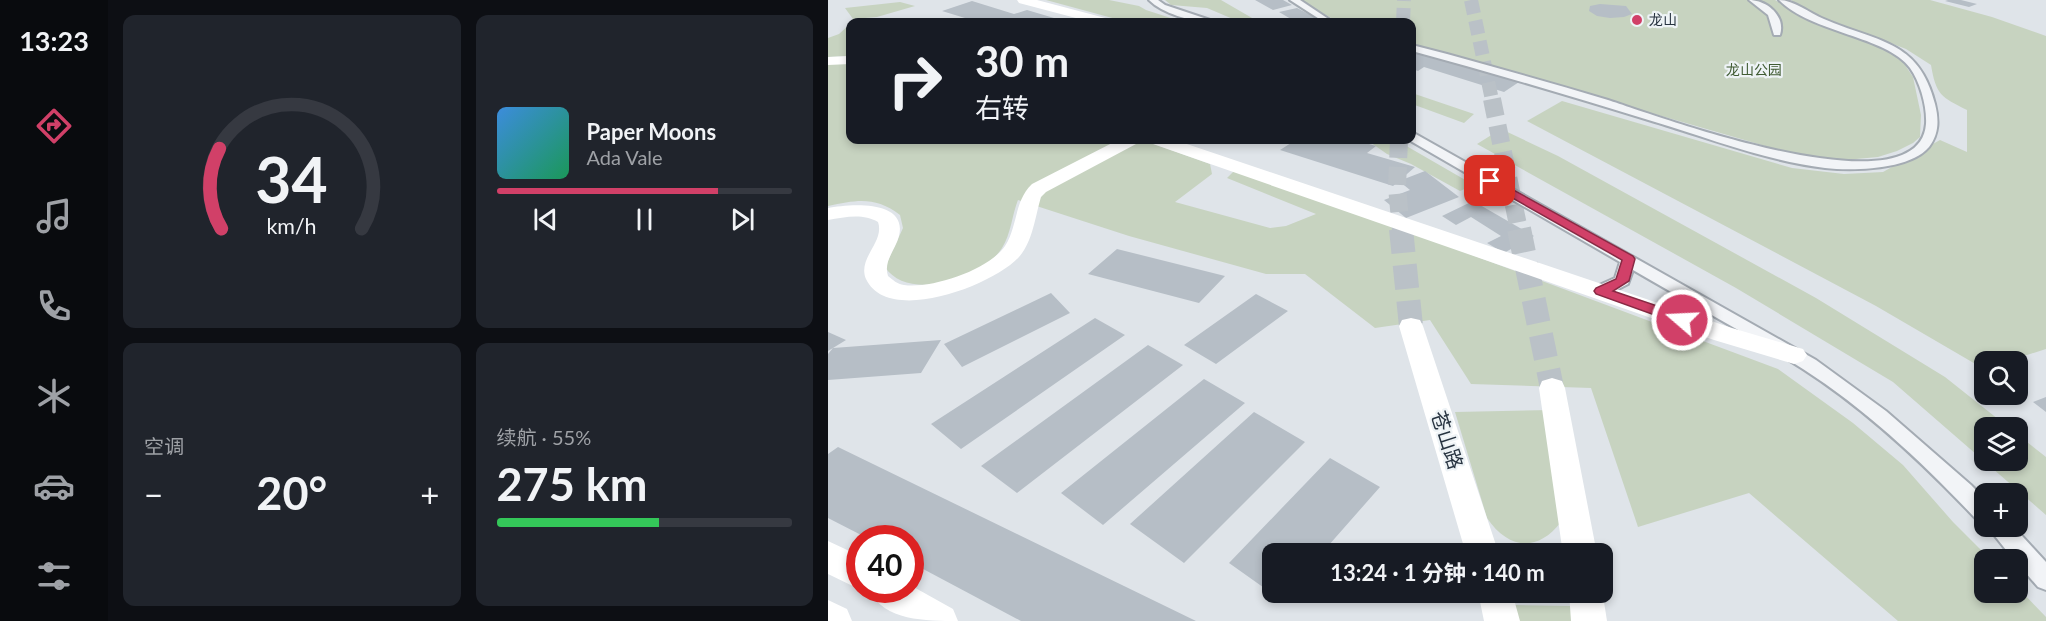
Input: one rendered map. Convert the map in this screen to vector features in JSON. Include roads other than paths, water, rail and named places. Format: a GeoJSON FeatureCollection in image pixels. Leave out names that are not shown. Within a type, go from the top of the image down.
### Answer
{"type":"FeatureCollection","features":[{"type":"Feature","properties":{"kind":"street"},"geometry":{"type":"LineString","coordinates":[[1023,0],[1089,18]]}},
{"type":"Feature","properties":{"kind":"street"},"geometry":{"type":"LineString","coordinates":[[1152,0],[1162,7],[1199,18]]}},
{"type":"Feature","properties":{"kind":"street"},"geometry":{"type":"LineString","coordinates":[[1294,0],[1323,18]]}},
{"type":"Feature","properties":{"kind":"street"},"geometry":{"type":"LineString","coordinates":[[1754,0],[1775,16],[1778,21],[1778,33]]}},
{"type":"Feature","properties":{"kind":"street"},"geometry":{"type":"LineString","coordinates":[[1416,49],[1508,73],[1761,150],[1812,162],[1845,166],[1882,164],[1908,155],[1927,141],[1932,128],[1932,119],[1921,77],[1908,59],[1885,46],[1814,19],[1783,0]]}},
{"type":"Feature","properties":{"kind":"street"},"geometry":{"type":"LineString","coordinates":[[828,61],[846,60]]}},
{"type":"Feature","properties":{"kind":"street"},"geometry":{"type":"LineString","coordinates":[[1416,138],[1794,355],[1890,424],[1938,466],[1974,502]]}},
{"type":"Feature","properties":{"kind":"street"},"geometry":{"type":"LineString","coordinates":[[828,214],[864,210],[879,213],[887,219],[891,231],[876,266],[876,275],[880,283],[889,288],[918,292],[955,286],[989,271],[1011,252],[1032,195],[1039,188],[1122,144]]}},
{"type":"Feature","properties":{"kind":"street"},"geometry":{"type":"LineString","coordinates":[[1171,144],[1723,334],[1794,355]]}},
{"type":"Feature","properties":{"kind":"street"},"geometry":{"type":"LineString","coordinates":[[1601,291],[1622,281],[1628,259]]}},
{"type":"Feature","properties":{"kind":"street","name":"苍山路"},"geometry":{"type":"LineString","coordinates":[[1411,326],[1480,543]]}},
{"type":"Feature","properties":{"kind":"street"},"geometry":{"type":"LineString","coordinates":[[1552,388],[1578,543]]}},
{"type":"Feature","properties":{"kind":"street"},"geometry":{"type":"LineString","coordinates":[[2008,537],[2046,579]]}},
{"type":"Feature","properties":{"kind":"street"},"geometry":{"type":"LineString","coordinates":[[828,556],[846,566]]}},
{"type":"Feature","properties":{"kind":"street"},"geometry":{"type":"LineString","coordinates":[[909,603],[940,621]]}},
{"type":"Feature","properties":{"kind":"street"},"geometry":{"type":"LineString","coordinates":[[1498,603],[1502,621]]}},
{"type":"Feature","properties":{"kind":"street"},"geometry":{"type":"LineString","coordinates":[[1587,603],[1589,621]]}},
{"type":"Feature","properties":{"kind":"street"},"geometry":{"type":"LineString","coordinates":[[828,618],[834,621]]}},
{"type":"Feature","properties":{"kind":"tunnel"},"geometry":{"type":"LineString","coordinates":[[1403,18],[1404,0]]}},
{"type":"Feature","properties":{"kind":"tunnel"},"geometry":{"type":"LineString","coordinates":[[1471,0],[1492,100]]}},
{"type":"Feature","properties":{"kind":"tunnel"},"geometry":{"type":"LineString","coordinates":[[1492,99],[1519,230]]}},
{"type":"Feature","properties":{"kind":"tunnel"},"geometry":{"type":"LineString","coordinates":[[1399,144],[1397,187],[1401,230]]}},
{"type":"Feature","properties":{"kind":"tunnel"},"geometry":{"type":"LineString","coordinates":[[1401,229],[1411,326]]}},
{"type":"Feature","properties":{"kind":"tunnel"},"geometry":{"type":"LineString","coordinates":[[1519,229],[1552,388]]}},
{"type":"Feature","properties":{"kind":"place","name":"龙山"},"geometry":{"type":"Point","coordinates":[1637,20]}},
{"type":"Feature","properties":{"kind":"park label","name":"龙山公园"},"geometry":{"type":"Point","coordinates":[1754,70]}}]}
